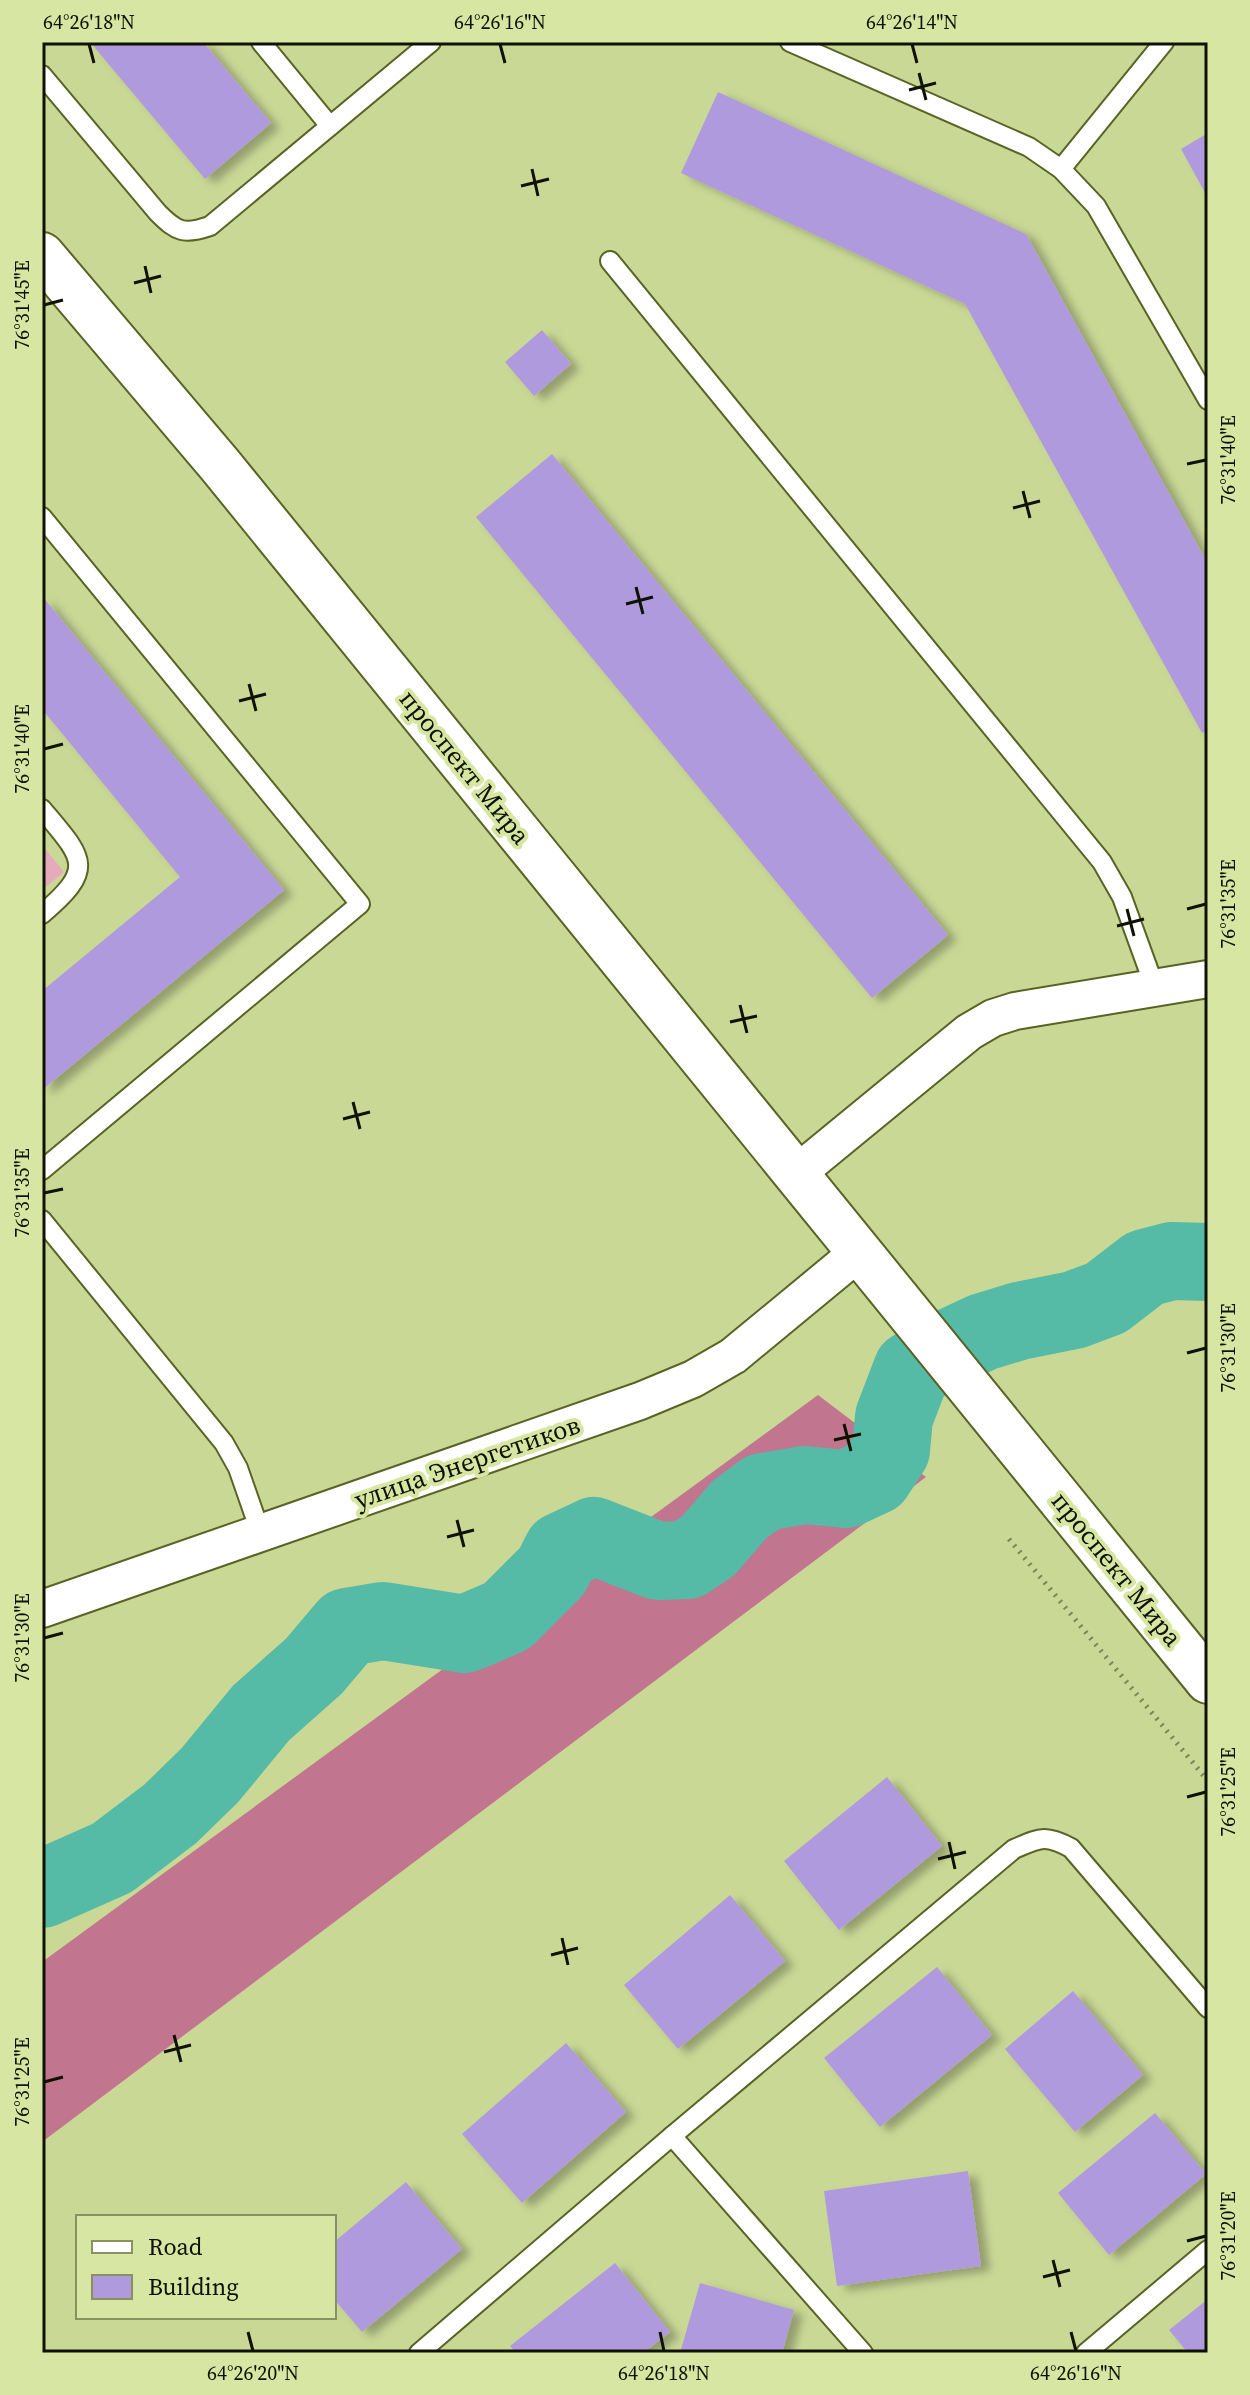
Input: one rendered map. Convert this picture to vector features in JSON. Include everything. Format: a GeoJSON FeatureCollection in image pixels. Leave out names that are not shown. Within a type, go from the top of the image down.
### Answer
{"type":"FeatureCollection","features":[{"type":"Feature","properties":{"kind":"main road","name":"проспект Мира"},"geometry":{"type":"LineString","coordinates":[[42,255],[220,465],[1208,1681]]}},
{"type":"Feature","properties":{"kind":"street"},"geometry":{"type":"LineString","coordinates":[[796,1174],[969,1032],[993,1018],[1015,1011],[1208,979]]}},
{"type":"Feature","properties":{"kind":"street","name":"улица Энергетиков"},"geometry":{"type":"LineString","coordinates":[[42,1609],[640,1401],[693,1379],[733,1356],[872,1267]]}},
{"type":"Feature","properties":{"kind":"lane"},"geometry":{"type":"LineString","coordinates":[[261,42],[330,126]]}},
{"type":"Feature","properties":{"kind":"lane"},"geometry":{"type":"LineString","coordinates":[[42,75],[174,229],[195,231],[210,226],[431,42]]}},
{"type":"Feature","properties":{"kind":"lane"},"geometry":{"type":"LineString","coordinates":[[790,42],[1029,147],[1061,169],[1096,206],[1208,400]]}},
{"type":"Feature","properties":{"kind":"lane"},"geometry":{"type":"LineString","coordinates":[[1061,169],[1164,42]]}},
{"type":"Feature","properties":{"kind":"lane"},"geometry":{"type":"LineString","coordinates":[[610,261],[1102,862],[1122,897],[1155,988]]}},
{"type":"Feature","properties":{"kind":"lane"},"geometry":{"type":"LineString","coordinates":[[42,517],[360,904],[42,1170]]}},
{"type":"Feature","properties":{"kind":"lane"},"geometry":{"type":"LineString","coordinates":[[42,809],[70,843],[79,861],[77,879],[42,914]]}},
{"type":"Feature","properties":{"kind":"lane"},"geometry":{"type":"LineString","coordinates":[[42,1220],[224,1443],[238,1468],[261,1534]]}},
{"type":"Feature","properties":{"kind":"lane"},"geometry":{"type":"LineString","coordinates":[[419,2353],[1014,1849],[1033,1841],[1052,1838],[1071,1848],[1208,2008]]}},
{"type":"Feature","properties":{"kind":"lane"},"geometry":{"type":"LineString","coordinates":[[672,2136],[863,2353]]}},
{"type":"Feature","properties":{"kind":"lane"},"geometry":{"type":"LineString","coordinates":[[1086,2353],[1208,2250]]}},
{"type":"Feature","properties":{"kind":"path"},"geometry":{"type":"LineString","coordinates":[[1009,1539],[1208,1781]]}},
{"type":"Feature","properties":{"kind":"shaded area"},"geometry":{"type":"Polygon","coordinates":[[[42,845],[64,872],[42,890],[42,845]]]}},
{"type":"Feature","properties":{"kind":"shaded area"},"geometry":{"type":"Polygon","coordinates":[[[818,1395],[926,1477],[42,2142],[42,1962],[818,1395]]]}},
{"type":"Feature","properties":{"kind":"building"},"geometry":{"type":"Polygon","coordinates":[[[90,42],[203,42],[271,123],[205,179],[90,42]]]}},
{"type":"Feature","properties":{"kind":"building"},"geometry":{"type":"Polygon","coordinates":[[[718,92],[1026,234],[1208,564],[1208,730],[1202,733],[965,304],[681,173],[718,92]]]}},
{"type":"Feature","properties":{"kind":"building"},"geometry":{"type":"Polygon","coordinates":[[[1208,133],[1208,198],[1181,149],[1208,133]]]}},
{"type":"Feature","properties":{"kind":"building"},"geometry":{"type":"Polygon","coordinates":[[[542,330],[571,364],[534,396],[505,362],[542,330]]]}},
{"type":"Feature","properties":{"kind":"building"},"geometry":{"type":"Polygon","coordinates":[[[552,454],[948,935],[872,998],[476,517],[552,454]]]}},
{"type":"Feature","properties":{"kind":"building"},"geometry":{"type":"Polygon","coordinates":[[[42,596],[284,890],[42,1090],[42,991],[180,877],[42,709],[42,596]]]}},
{"type":"Feature","properties":{"kind":"building"},"geometry":{"type":"Polygon","coordinates":[[[887,1777],[942,1846],[839,1930],[784,1861],[887,1777]]]}},
{"type":"Feature","properties":{"kind":"building"},"geometry":{"type":"Polygon","coordinates":[[[730,1895],[785,1961],[678,2049],[624,1985],[730,1895]]]}},
{"type":"Feature","properties":{"kind":"building"},"geometry":{"type":"Polygon","coordinates":[[[937,1967],[992,2035],[880,2127],[824,2058],[937,1967]]]}},
{"type":"Feature","properties":{"kind":"building"},"geometry":{"type":"Polygon","coordinates":[[[1073,1991],[1143,2075],[1075,2132],[1005,2049],[1073,1991]]]}},
{"type":"Feature","properties":{"kind":"building"},"geometry":{"type":"Polygon","coordinates":[[[566,2043],[626,2112],[522,2203],[462,2134],[566,2043]]]}},
{"type":"Feature","properties":{"kind":"building"},"geometry":{"type":"Polygon","coordinates":[[[1155,2113],[1206,2174],[1109,2255],[1058,2193],[1155,2113]]]}},
{"type":"Feature","properties":{"kind":"building"},"geometry":{"type":"Polygon","coordinates":[[[968,2171],[981,2266],[837,2286],[824,2191],[968,2171]]]}},
{"type":"Feature","properties":{"kind":"building"},"geometry":{"type":"Polygon","coordinates":[[[406,2182],[462,2249],[362,2332],[336,2301],[336,2240],[406,2182]]]}},
{"type":"Feature","properties":{"kind":"building"},"geometry":{"type":"Polygon","coordinates":[[[615,2263],[670,2332],[643,2353],[516,2353],[510,2346],[615,2263]]]}},
{"type":"Feature","properties":{"kind":"building"},"geometry":{"type":"Polygon","coordinates":[[[700,2283],[794,2310],[782,2353],[680,2353],[700,2283]]]}},
{"type":"Feature","properties":{"kind":"building"},"geometry":{"type":"Polygon","coordinates":[[[1208,2299],[1208,2353],[1188,2353],[1169,2330],[1208,2299]]]}},
{"type":"Feature","properties":{"kind":"waterway"},"geometry":{"type":"LineString","coordinates":[[42,1889],[112,1858],[170,1814],[210,1775],[261,1713],[314,1666],[347,1627],[383,1621],[465,1634],[507,1616],[552,1571],[562,1551],[594,1536],[658,1561],[687,1560],[708,1546],[739,1510],[763,1492],[805,1485],[846,1489],[874,1476],[891,1450],[894,1417],[912,1370],[953,1346],[983,1332],[1074,1310],[1106,1298],[1145,1268],[1172,1261],[1208,1262]]}}]}
